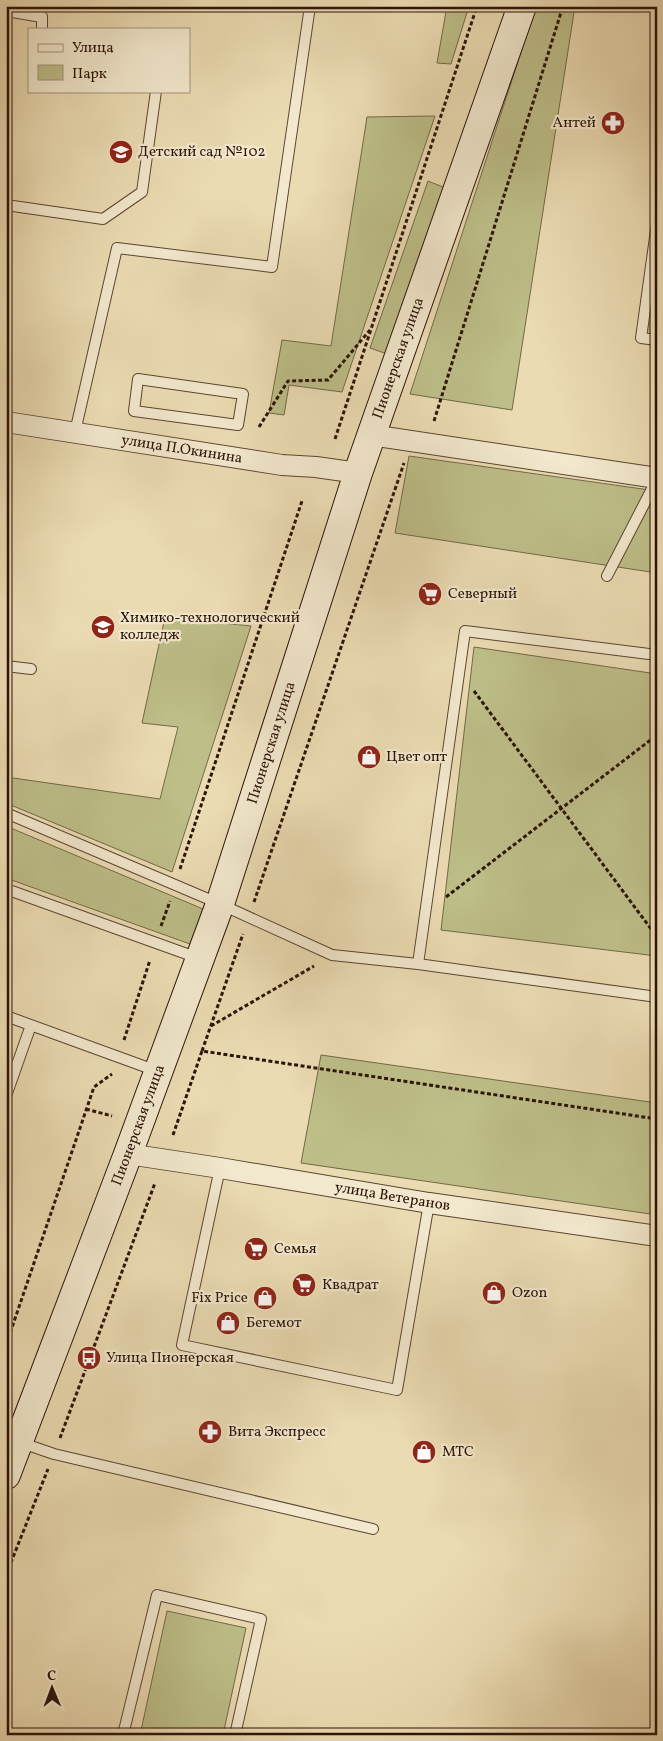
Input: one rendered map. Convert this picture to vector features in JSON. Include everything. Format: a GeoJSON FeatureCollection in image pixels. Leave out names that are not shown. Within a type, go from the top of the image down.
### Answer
{"type":"FeatureCollection","features":[{"type":"Feature","properties":{"kind":"street","name":"Пионерская улица"},"geometry":{"type":"LineString","coordinates":[[6,1475],[13,1440],[128,1154],[220,904],[358,472],[522,6]]}},
{"type":"Feature","properties":{"kind":"street","name":"улица П.Окинина"},"geometry":{"type":"LineString","coordinates":[[6,422],[282,465],[358,472]]}},
{"type":"Feature","properties":{"kind":"street"},"geometry":{"type":"LineString","coordinates":[[372,435],[657,478]]}},
{"type":"Feature","properties":{"kind":"street","name":"улица Ветеранов"},"geometry":{"type":"LineString","coordinates":[[128,1154],[429,1203],[657,1236]]}},
{"type":"Feature","properties":{"kind":"lane"},"geometry":{"type":"LineString","coordinates":[[75,432],[118,248],[272,267],[310,6]]}},
{"type":"Feature","properties":{"kind":"lane"},"geometry":{"type":"LineString","coordinates":[[6,11],[42,17],[42,28]]}},
{"type":"Feature","properties":{"kind":"lane"},"geometry":{"type":"LineString","coordinates":[[6,205],[103,219],[142,192],[156,92]]}},
{"type":"Feature","properties":{"kind":"lane"},"geometry":{"type":"LineString","coordinates":[[657,223],[641,338],[657,340]]}},
{"type":"Feature","properties":{"kind":"lane"},"geometry":{"type":"LineString","coordinates":[[138,379],[243,394],[238,426],[134,411],[138,379]]}},
{"type":"Feature","properties":{"kind":"lane"},"geometry":{"type":"LineString","coordinates":[[607,576],[657,478]]}},
{"type":"Feature","properties":{"kind":"lane"},"geometry":{"type":"LineString","coordinates":[[418,964],[465,631],[657,655]]}},
{"type":"Feature","properties":{"kind":"lane"},"geometry":{"type":"LineString","coordinates":[[6,666],[32,669]]}},
{"type":"Feature","properties":{"kind":"lane"},"geometry":{"type":"LineString","coordinates":[[6,813],[220,904],[332,955],[418,964],[657,997]]}},
{"type":"Feature","properties":{"kind":"lane"},"geometry":{"type":"LineString","coordinates":[[6,889],[200,959]]}},
{"type":"Feature","properties":{"kind":"lane"},"geometry":{"type":"LineString","coordinates":[[6,1016],[158,1071]]}},
{"type":"Feature","properties":{"kind":"lane"},"geometry":{"type":"LineString","coordinates":[[6,1096],[31,1025]]}},
{"type":"Feature","properties":{"kind":"lane"},"geometry":{"type":"LineString","coordinates":[[220,1168],[182,1345],[397,1390],[429,1203]]}},
{"type":"Feature","properties":{"kind":"lane"},"geometry":{"type":"LineString","coordinates":[[13,1440],[54,1454],[373,1529]]}},
{"type":"Feature","properties":{"kind":"lane"},"geometry":{"type":"LineString","coordinates":[[123,1735],[157,1595],[261,1619],[235,1735]]}},
{"type":"Feature","properties":{"kind":"path"},"geometry":{"type":"LineString","coordinates":[[335,439],[477,6]]}},
{"type":"Feature","properties":{"kind":"path"},"geometry":{"type":"LineString","coordinates":[[433,424],[564,6]]}},
{"type":"Feature","properties":{"kind":"path"},"geometry":{"type":"LineString","coordinates":[[260,427],[288,380],[328,380],[372,327]]}},
{"type":"Feature","properties":{"kind":"path"},"geometry":{"type":"LineString","coordinates":[[173,1135],[404,462]]}},
{"type":"Feature","properties":{"kind":"path"},"geometry":{"type":"LineString","coordinates":[[459,671],[657,937]]}},
{"type":"Feature","properties":{"kind":"path"},"geometry":{"type":"LineString","coordinates":[[426,912],[657,735]]}},
{"type":"Feature","properties":{"kind":"path"},"geometry":{"type":"LineString","coordinates":[[211,1027],[332,955]]}},
{"type":"Feature","properties":{"kind":"path"},"geometry":{"type":"LineString","coordinates":[[202,1052],[657,1120]]}},
{"type":"Feature","properties":{"kind":"path"},"geometry":{"type":"LineString","coordinates":[[86,1109],[112,1116]]}},
{"type":"Feature","properties":{"kind":"path"},"geometry":{"type":"LineString","coordinates":[[6,1575],[54,1454],[155,1183]]}},
{"type":"Feature","properties":{"kind":"green space"},"geometry":{"type":"Polygon","coordinates":[[[447,6],[469,6],[451,64],[437,63],[447,6]]]}},
{"type":"Feature","properties":{"kind":"green space"},"geometry":{"type":"Polygon","coordinates":[[[536,6],[575,6],[512,410],[410,394],[536,6]]]}},
{"type":"Feature","properties":{"kind":"green space"},"geometry":{"type":"Polygon","coordinates":[[[435,116],[342,392],[289,385],[284,415],[269,413],[282,340],[331,346],[367,117],[435,116]]]}},
{"type":"Feature","properties":{"kind":"green space"},"geometry":{"type":"Polygon","coordinates":[[[428,181],[448,189],[390,355],[370,348],[428,181]]]}},
{"type":"Feature","properties":{"kind":"green space"},"geometry":{"type":"Polygon","coordinates":[[[657,256],[657,335],[646,334],[657,256]]]}},
{"type":"Feature","properties":{"kind":"green space"},"geometry":{"type":"Polygon","coordinates":[[[409,456],[657,491],[657,573],[395,533],[409,456]]]}},
{"type":"Feature","properties":{"kind":"green space"},"geometry":{"type":"Polygon","coordinates":[[[165,617],[251,626],[172,872],[6,803],[6,777],[160,799],[178,727],[142,723],[165,617]]]}},
{"type":"Feature","properties":{"kind":"green space"},"geometry":{"type":"Polygon","coordinates":[[[474,647],[657,674],[657,956],[441,930],[474,647]]]}},
{"type":"Feature","properties":{"kind":"green space"},"geometry":{"type":"Polygon","coordinates":[[[6,826],[203,909],[190,944],[6,878],[6,826]]]}},
{"type":"Feature","properties":{"kind":"green space"},"geometry":{"type":"Polygon","coordinates":[[[321,1055],[657,1103],[657,1215],[301,1163],[321,1055]]]}},
{"type":"Feature","properties":{"kind":"green space"},"geometry":{"type":"Polygon","coordinates":[[[167,1611],[246,1628],[223,1735],[140,1735],[167,1611]]]}},
{"type":"Feature","properties":{"kind":"place","name":"Антей"},"geometry":{"type":"Point","coordinates":[613,123]}},
{"type":"Feature","properties":{"kind":"place","name":"Детский сад №102"},"geometry":{"type":"Point","coordinates":[121,152]}},
{"type":"Feature","properties":{"kind":"place","name":"Северный"},"geometry":{"type":"Point","coordinates":[430,594]}},
{"type":"Feature","properties":{"kind":"place","name":"Химико-технологический колледж"},"geometry":{"type":"Point","coordinates":[103,627]}},
{"type":"Feature","properties":{"kind":"place","name":"Цвет опт"},"geometry":{"type":"Point","coordinates":[369,757]}},
{"type":"Feature","properties":{"kind":"place","name":"Семья"},"geometry":{"type":"Point","coordinates":[256,1249]}},
{"type":"Feature","properties":{"kind":"place","name":"Квадрат"},"geometry":{"type":"Point","coordinates":[304,1285]}},
{"type":"Feature","properties":{"kind":"place","name":"Ozon"},"geometry":{"type":"Point","coordinates":[494,1293]}},
{"type":"Feature","properties":{"kind":"place","name":"Fix Price"},"geometry":{"type":"Point","coordinates":[265,1298]}},
{"type":"Feature","properties":{"kind":"place","name":"Бегемот"},"geometry":{"type":"Point","coordinates":[228,1323]}},
{"type":"Feature","properties":{"kind":"place","name":"Улица Пионерская"},"geometry":{"type":"Point","coordinates":[89,1358]}},
{"type":"Feature","properties":{"kind":"place","name":"Вита Экспресс"},"geometry":{"type":"Point","coordinates":[210,1432]}},
{"type":"Feature","properties":{"kind":"place","name":"МТС"},"geometry":{"type":"Point","coordinates":[424,1452]}}]}
